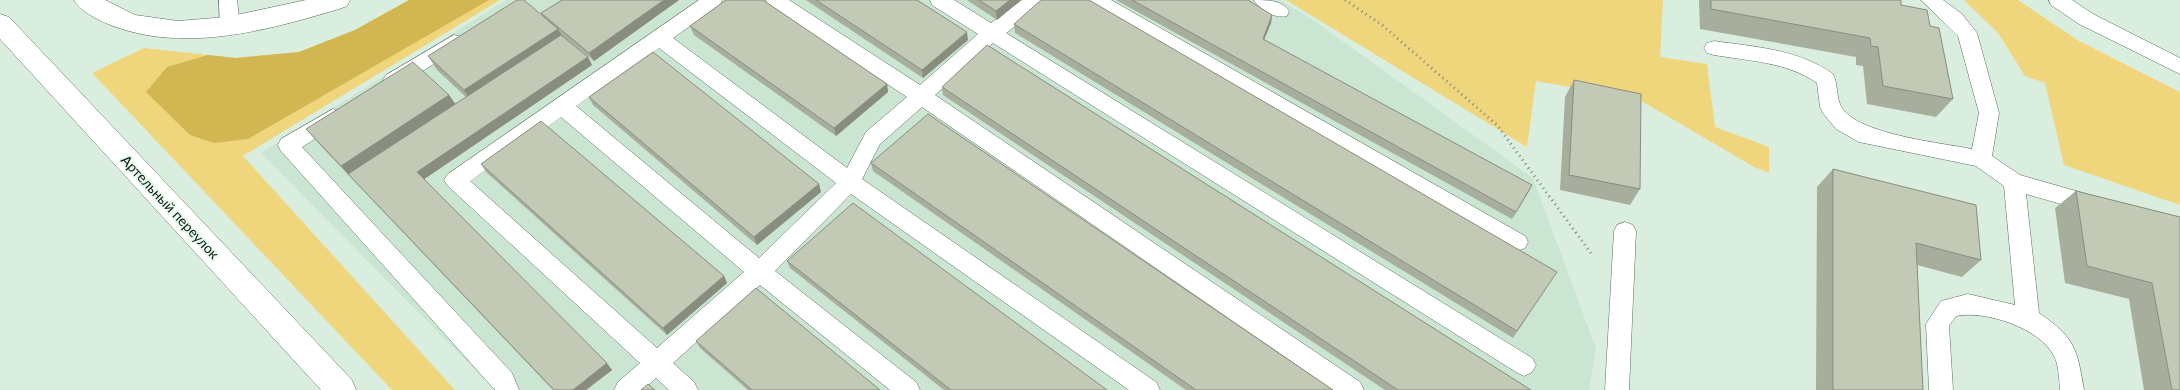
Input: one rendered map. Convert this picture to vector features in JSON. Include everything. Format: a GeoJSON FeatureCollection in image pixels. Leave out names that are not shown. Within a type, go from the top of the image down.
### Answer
{"type":"FeatureCollection","features":[{"type":"Feature","properties":{"kind":"street"},"geometry":{"type":"LineString","coordinates":[[86,0],[106,14],[139,26],[185,30],[230,27],[338,0]]}},
{"type":"Feature","properties":{"kind":"street","name":"Артельный переулок"},"geometry":{"type":"LineString","coordinates":[[0,22],[341,390]]}},
{"type":"Feature","properties":{"kind":"lane"},"geometry":{"type":"LineString","coordinates":[[228,0],[230,27]]}},
{"type":"Feature","properties":{"kind":"lane"},"geometry":{"type":"LineString","coordinates":[[686,390],[455,180],[713,0]]}},
{"type":"Feature","properties":{"kind":"lane"},"geometry":{"type":"LineString","coordinates":[[775,0],[921,96],[1352,390]]}},
{"type":"Feature","properties":{"kind":"lane"},"geometry":{"type":"LineString","coordinates":[[939,0],[1524,365]]}},
{"type":"Feature","properties":{"kind":"lane"},"geometry":{"type":"LineString","coordinates":[[626,390],[657,365],[760,272],[850,182],[873,138],[991,34],[1035,0]]}},
{"type":"Feature","properties":{"kind":"lane"},"geometry":{"type":"LineString","coordinates":[[1096,0],[1517,242]]}},
{"type":"Feature","properties":{"kind":"lane"},"geometry":{"type":"LineString","coordinates":[[1262,0],[1280,11]]}},
{"type":"Feature","properties":{"kind":"lane"},"geometry":{"type":"LineString","coordinates":[[1930,0],[1955,19],[1967,33],[1989,113],[1981,159]]}},
{"type":"Feature","properties":{"kind":"lane"},"geometry":{"type":"LineString","coordinates":[[2058,0],[2086,19],[2180,68]]}},
{"type":"Feature","properties":{"kind":"lane"},"geometry":{"type":"LineString","coordinates":[[378,89],[468,33]]}},
{"type":"Feature","properties":{"kind":"lane"},"geometry":{"type":"LineString","coordinates":[[659,38],[850,182],[1148,390]]}},
{"type":"Feature","properties":{"kind":"lane"},"geometry":{"type":"LineString","coordinates":[[1714,48],[1799,64],[1815,70],[1826,79],[1830,107],[1843,123],[1866,136],[1981,159],[2014,182],[2118,211]]}},
{"type":"Feature","properties":{"kind":"lane"},"geometry":{"type":"LineString","coordinates":[[354,104],[288,145],[504,381],[507,390]]}},
{"type":"Feature","properties":{"kind":"lane"},"geometry":{"type":"LineString","coordinates":[[561,105],[760,272],[908,390]]}},
{"type":"Feature","properties":{"kind":"lane"},"geometry":{"type":"LineString","coordinates":[[2014,182],[2028,318]]}},
{"type":"Feature","properties":{"kind":"lane"},"geometry":{"type":"LineString","coordinates":[[1616,390],[1624,232]]}},
{"type":"Feature","properties":{"kind":"lane"},"geometry":{"type":"LineString","coordinates":[[1941,390],[1937,324],[1949,308],[1968,304],[2028,318],[2052,335],[2066,353],[2072,390]]}},
{"type":"Feature","properties":{"kind":"path"},"geometry":{"type":"LineString","coordinates":[[1345,0],[1382,25],[1497,125],[1597,261],[1622,279]]}},
{"type":"Feature","properties":{"kind":"shaded area"},"geometry":{"type":"Polygon","coordinates":[[[409,0],[500,0],[243,156],[455,390],[392,390],[92,73],[144,48],[236,58],[299,52],[355,30],[409,0]]]}},
{"type":"Feature","properties":{"kind":"shaded area"},"geometry":{"type":"Polygon","coordinates":[[[409,0],[489,0],[248,139],[214,143],[190,135],[146,92],[167,67],[208,55],[236,58],[299,52],[355,30],[409,0]]]}},
{"type":"Feature","properties":{"kind":"shaded area"},"geometry":{"type":"Polygon","coordinates":[[[506,0],[1280,0],[1316,22],[1533,178],[1596,349],[1589,390],[495,390],[261,153],[506,0]]]}},
{"type":"Feature","properties":{"kind":"shaded area"},"geometry":{"type":"Polygon","coordinates":[[[1286,0],[1663,0],[1660,57],[1707,64],[1715,127],[1769,147],[1769,173],[1754,167],[1638,99],[1536,81],[1527,147],[1286,0]]]}},
{"type":"Feature","properties":{"kind":"shaded area"},"geometry":{"type":"Polygon","coordinates":[[[1964,0],[2018,0],[2079,41],[2180,92],[2180,205],[2064,165],[2045,83],[2025,76],[1998,33],[1964,0]]]}},
{"type":"Feature","properties":{"kind":"building"},"geometry":{"type":"Polygon","coordinates":[[[517,0],[524,0],[558,29],[464,90],[428,56],[517,0]]]}},
{"type":"Feature","properties":{"kind":"building"},"geometry":{"type":"Polygon","coordinates":[[[562,0],[664,0],[589,53],[541,13],[562,0]]]}},
{"type":"Feature","properties":{"kind":"building"},"geometry":{"type":"Polygon","coordinates":[[[726,0],[763,0],[887,84],[834,128],[690,26],[726,0]]]}},
{"type":"Feature","properties":{"kind":"building"},"geometry":{"type":"Polygon","coordinates":[[[816,0],[917,0],[967,32],[922,70],[816,0]]]}},
{"type":"Feature","properties":{"kind":"building"},"geometry":{"type":"Polygon","coordinates":[[[979,0],[1010,0],[996,11],[979,0]]]}},
{"type":"Feature","properties":{"kind":"building"},"geometry":{"type":"Polygon","coordinates":[[[1041,0],[1089,0],[1557,272],[1517,331],[1014,24],[1041,0]]]}},
{"type":"Feature","properties":{"kind":"building"},"geometry":{"type":"Polygon","coordinates":[[[1132,0],[1248,0],[1272,15],[1263,39],[1532,185],[1516,212],[1132,0]]]}},
{"type":"Feature","properties":{"kind":"building"},"geometry":{"type":"Polygon","coordinates":[[[1711,0],[1901,0],[1901,5],[1927,10],[1930,26],[1939,28],[1953,99],[1883,86],[1878,47],[1871,46],[1870,38],[1711,9],[1711,0]]]}},
{"type":"Feature","properties":{"kind":"building"},"geometry":{"type":"Polygon","coordinates":[[[561,35],[588,57],[417,172],[607,363],[573,390],[554,390],[348,174],[561,35]]]}},
{"type":"Feature","properties":{"kind":"building"},"geometry":{"type":"Polygon","coordinates":[[[987,45],[1531,390],[1398,390],[942,87],[987,45]]]}},
{"type":"Feature","properties":{"kind":"building"},"geometry":{"type":"Polygon","coordinates":[[[653,52],[819,184],[754,237],[589,97],[653,52]]]}},
{"type":"Feature","properties":{"kind":"building"},"geometry":{"type":"Polygon","coordinates":[[[413,62],[449,95],[341,166],[306,129],[413,62]]]}},
{"type":"Feature","properties":{"kind":"building"},"geometry":{"type":"Polygon","coordinates":[[[1574,80],[1641,94],[1640,189],[1569,175],[1574,80]]]}},
{"type":"Feature","properties":{"kind":"building"},"geometry":{"type":"Polygon","coordinates":[[[928,114],[1333,390],[1196,390],[871,163],[928,114]]]}},
{"type":"Feature","properties":{"kind":"building"},"geometry":{"type":"Polygon","coordinates":[[[541,121],[724,276],[663,328],[481,164],[541,121]]]}},
{"type":"Feature","properties":{"kind":"building"},"geometry":{"type":"Polygon","coordinates":[[[1833,169],[1976,205],[1981,260],[1916,243],[1923,390],[1833,390],[1833,169]]]}},
{"type":"Feature","properties":{"kind":"building"},"geometry":{"type":"Polygon","coordinates":[[[2076,191],[2180,217],[2180,390],[2172,390],[2152,283],[2087,266],[2076,191]]]}},
{"type":"Feature","properties":{"kind":"building"},"geometry":{"type":"Polygon","coordinates":[[[853,203],[1107,390],[951,390],[787,261],[853,203]]]}},
{"type":"Feature","properties":{"kind":"building"},"geometry":{"type":"Polygon","coordinates":[[[756,288],[880,390],[752,390],[696,341],[756,288]]]}},
{"type":"Feature","properties":{"kind":"building"},"geometry":{"type":"Polygon","coordinates":[[[648,384],[655,390],[641,390],[648,384]]]}}]}
